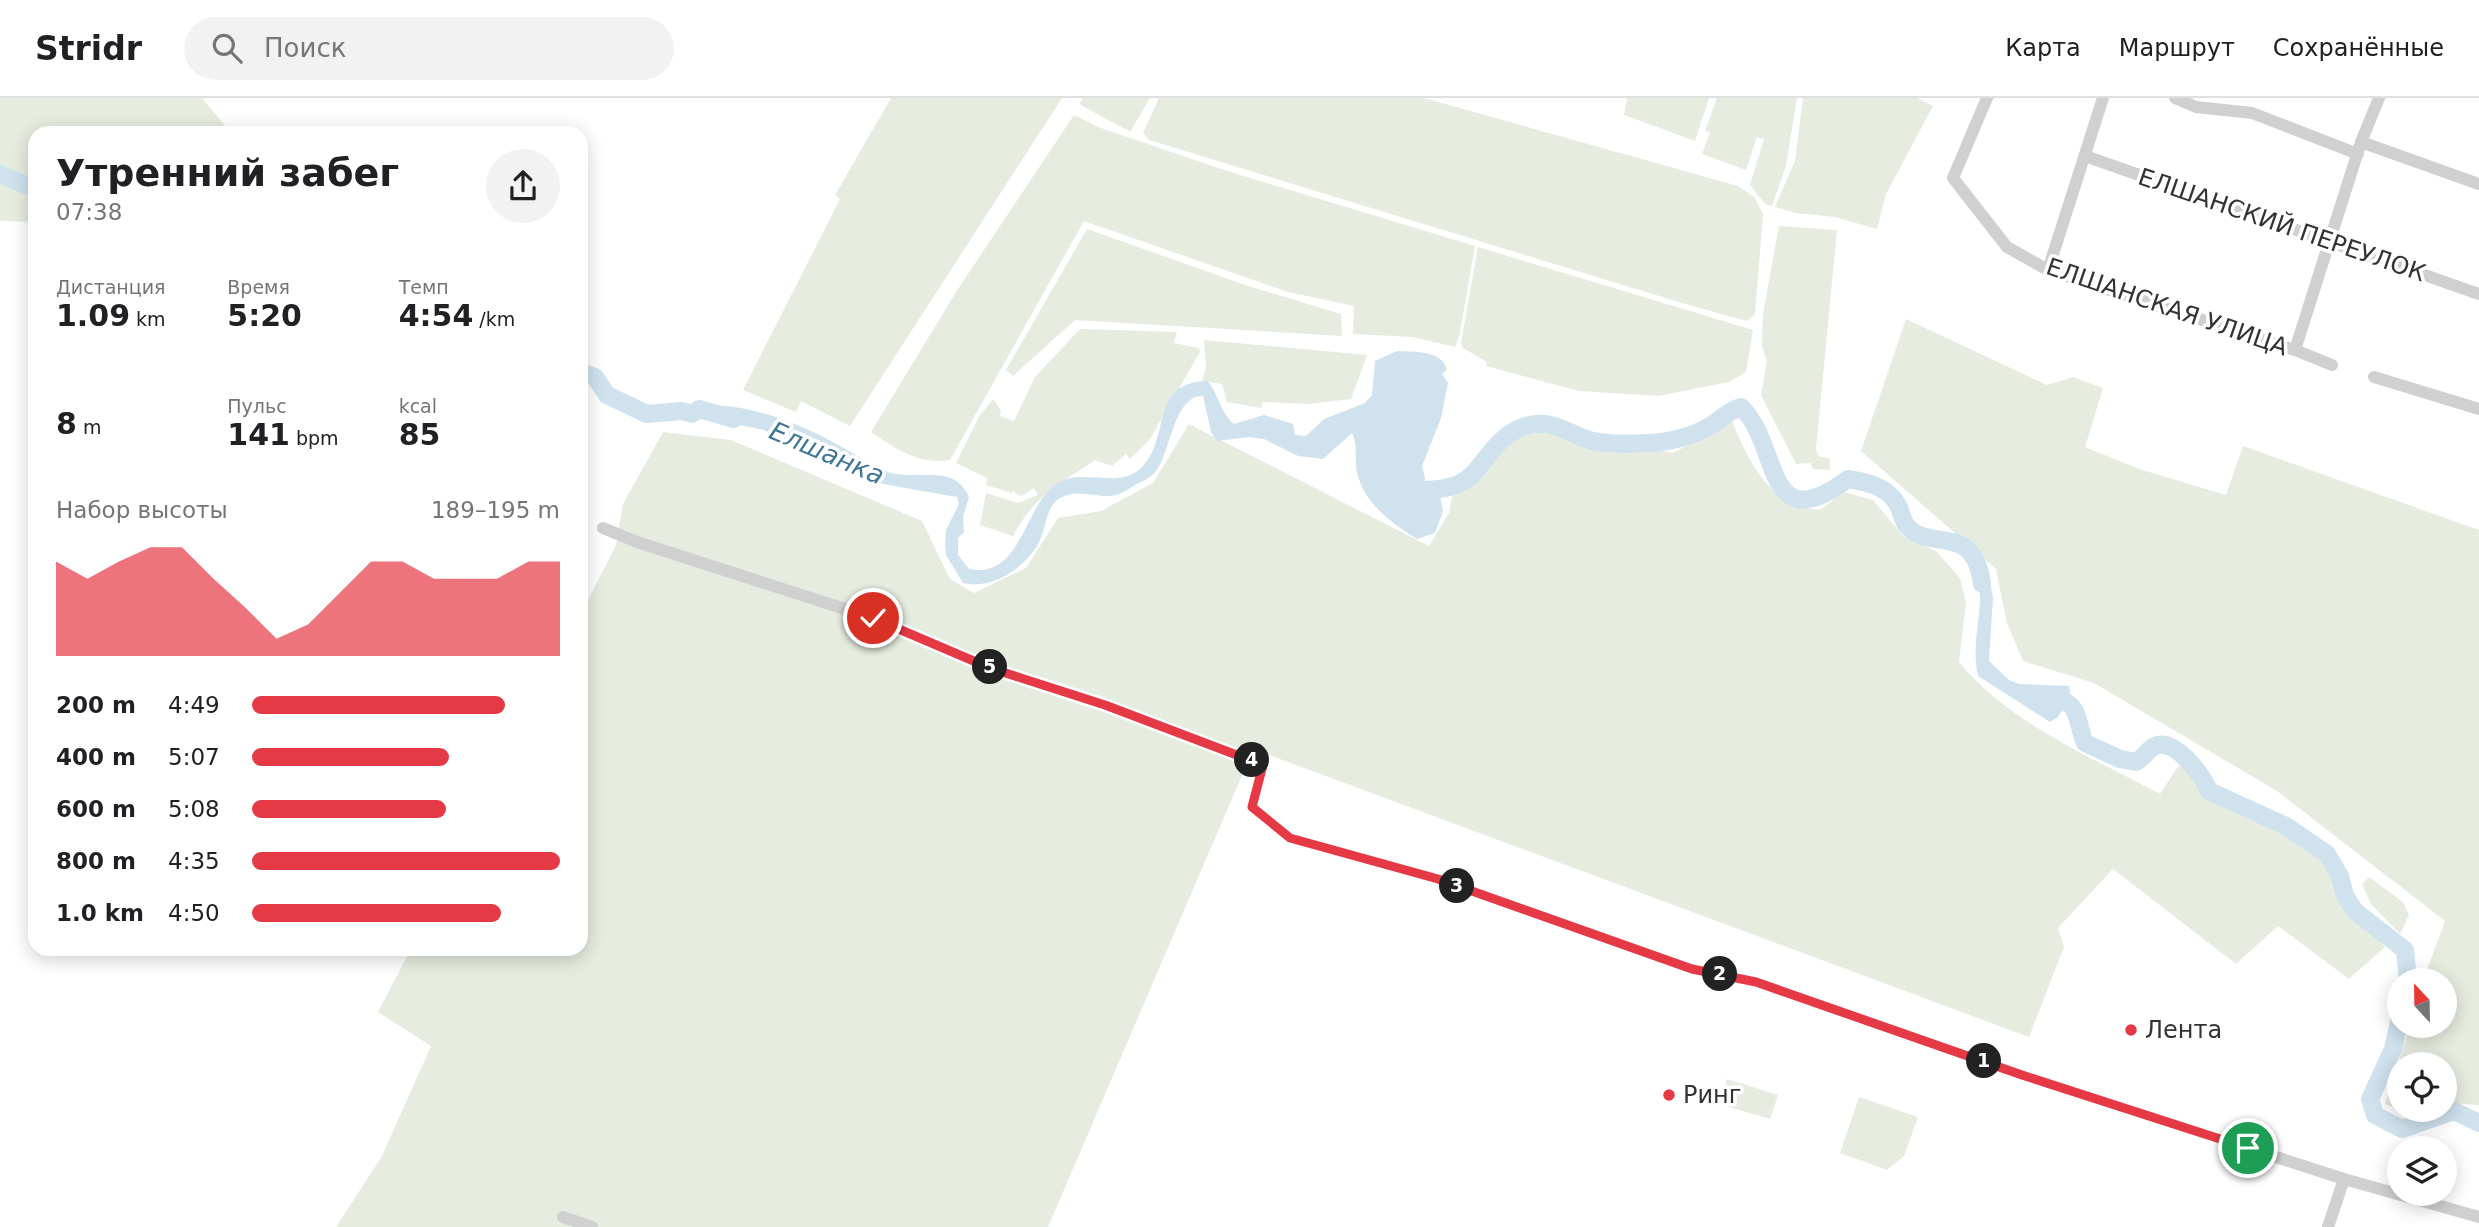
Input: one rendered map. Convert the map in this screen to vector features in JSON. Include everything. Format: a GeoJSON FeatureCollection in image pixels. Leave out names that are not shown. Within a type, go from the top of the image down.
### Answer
{"type":"FeatureCollection","features":[{"type":"Feature","properties":{"kind":"street","name":"ЕЛШАНСКАЯ УЛИЦА"},"geometry":{"type":"LineString","coordinates":[[1987,98],[1953,178],[2007,247],[2048,270],[2295,350],[2332,365]]}},
{"type":"Feature","properties":{"kind":"street"},"geometry":{"type":"LineString","coordinates":[[2048,270],[2103,98]]}},
{"type":"Feature","properties":{"kind":"street"},"geometry":{"type":"LineString","coordinates":[[2175,98],[2196,107],[2252,113],[2479,184]]}},
{"type":"Feature","properties":{"kind":"street"},"geometry":{"type":"LineString","coordinates":[[2295,350],[2359,148],[2379,98]]}},
{"type":"Feature","properties":{"kind":"street","name":"ЕЛШАНСКИЙ ПЕРЕУЛОК"},"geometry":{"type":"LineString","coordinates":[[2085,156],[2479,295]]}},
{"type":"Feature","properties":{"kind":"street"},"geometry":{"type":"LineString","coordinates":[[2374,377],[2479,409]]}},
{"type":"Feature","properties":{"kind":"street"},"geometry":{"type":"LineString","coordinates":[[603,528],[637,542],[873,618],[990,668],[1105,705],[1263,765],[1252,807],[1290,838],[1438,879],[1692,969],[1756,982],[2022,1075],[2344,1179],[2479,1217]]}},
{"type":"Feature","properties":{"kind":"street"},"geometry":{"type":"LineString","coordinates":[[2328,1227],[2344,1179]]}},
{"type":"Feature","properties":{"kind":"street"},"geometry":{"type":"LineString","coordinates":[[563,1217],[592,1227]]}},
{"type":"Feature","properties":{"kind":"shaded area"},"geometry":{"type":"Polygon","coordinates":[[[0,98],[202,98],[225,126],[28,126],[28,222],[0,221],[0,98]]]}},
{"type":"Feature","properties":{"kind":"shaded area"},"geometry":{"type":"Polygon","coordinates":[[[891,98],[1062,98],[850,426],[801,401],[796,412],[743,390],[840,199],[835,195],[891,98]]]}},
{"type":"Feature","properties":{"kind":"shaded area"},"geometry":{"type":"Polygon","coordinates":[[[1083,98],[1150,98],[1130,132],[1079,104],[1083,98]]]}},
{"type":"Feature","properties":{"kind":"shaded area"},"geometry":{"type":"Polygon","coordinates":[[[1159,98],[1424,98],[1738,186],[1754,197],[1763,214],[1755,314],[1747,321],[1692,306],[1149,140],[1143,133],[1159,98]]]}},
{"type":"Feature","properties":{"kind":"shaded area"},"geometry":{"type":"Polygon","coordinates":[[[1627,98],[1709,98],[1695,141],[1624,115],[1627,98]]]}},
{"type":"Feature","properties":{"kind":"shaded area"},"geometry":{"type":"Polygon","coordinates":[[[1717,98],[1797,98],[1786,166],[1772,206],[1765,204],[1750,185],[1764,139],[1757,137],[1746,170],[1702,154],[1710,132],[1705,131],[1717,98]]]}},
{"type":"Feature","properties":{"kind":"shaded area"},"geometry":{"type":"Polygon","coordinates":[[[1803,98],[1917,98],[1933,106],[1886,194],[1877,229],[1835,217],[1796,213],[1775,207],[1795,161],[1803,98]]]}},
{"type":"Feature","properties":{"kind":"shaded area"},"geometry":{"type":"Polygon","coordinates":[[[1074,115],[1098,127],[1224,170],[1475,246],[1455,347],[1413,337],[1353,334],[1354,306],[1288,292],[1084,221],[950,460],[918,458],[890,444],[871,432],[956,292],[1074,115]]]}},
{"type":"Feature","properties":{"kind":"shaded area"},"geometry":{"type":"Polygon","coordinates":[[[1779,226],[1837,230],[1816,449],[1818,456],[1830,459],[1830,470],[1813,469],[1810,463],[1796,464],[1761,395],[1767,361],[1762,346],[1763,314],[1779,226]]]}},
{"type":"Feature","properties":{"kind":"shaded area"},"geometry":{"type":"Polygon","coordinates":[[[1087,229],[1245,285],[1341,314],[1342,336],[1075,320],[1013,376],[1006,370],[1087,229]]]}},
{"type":"Feature","properties":{"kind":"shaded area"},"geometry":{"type":"Polygon","coordinates":[[[1478,247],[1753,330],[1746,372],[1729,382],[1658,396],[1579,391],[1486,366],[1487,362],[1463,348],[1461,343],[1478,247]]]}},
{"type":"Feature","properties":{"kind":"shaded area"},"geometry":{"type":"Polygon","coordinates":[[[1906,319],[2047,385],[2073,377],[2103,388],[2085,447],[2139,469],[2226,495],[2243,446],[2479,530],[2479,1105],[2457,1104],[2457,1052],[2402,1052],[2406,1038],[2457,1038],[2457,968],[2427,968],[2445,921],[2277,791],[2094,683],[2023,661],[2007,623],[1996,569],[1861,451],[1906,319]]]}},
{"type":"Feature","properties":{"kind":"shaded area"},"geometry":{"type":"Polygon","coordinates":[[[1080,329],[1177,332],[1174,343],[1199,348],[1200,352],[1150,439],[1130,459],[1126,454],[1112,466],[1095,460],[1048,492],[1030,510],[1013,536],[980,525],[986,493],[1018,503],[1038,495],[1034,488],[1021,496],[1013,491],[1011,493],[986,485],[987,478],[956,463],[980,415],[993,399],[1001,410],[1000,416],[1014,421],[1035,377],[1080,329]]]}},
{"type":"Feature","properties":{"kind":"shaded area"},"geometry":{"type":"Polygon","coordinates":[[[1204,340],[1367,355],[1351,399],[1307,404],[1263,402],[1261,408],[1227,402],[1222,384],[1202,381],[1206,367],[1204,340]]]}},
{"type":"Feature","properties":{"kind":"shaded area"},"geometry":{"type":"Polygon","coordinates":[[[1732,421],[1754,467],[1775,491],[1788,500],[1803,507],[1820,510],[1844,492],[1873,500],[1904,537],[1936,551],[1960,578],[1966,602],[1959,662],[1979,684],[2026,721],[2052,737],[2160,794],[2179,765],[2331,865],[2335,894],[2385,947],[2349,979],[2278,926],[2236,964],[2113,869],[2058,928],[2064,947],[2029,1037],[1261,752],[1246,766],[1048,1227],[336,1227],[382,1156],[431,1046],[378,1012],[407,956],[588,956],[588,600],[616,545],[623,504],[663,432],[731,440],[922,521],[950,579],[974,593],[1026,568],[1058,518],[1101,511],[1153,483],[1189,424],[1429,546],[1449,513],[1453,492],[1518,434],[1543,427],[1673,453],[1732,421]]]}},
{"type":"Feature","properties":{"kind":"shaded area"},"geometry":{"type":"Polygon","coordinates":[[[2369,877],[2403,902],[2409,915],[2400,934],[2371,904],[2362,884],[2369,877]]]}},
{"type":"Feature","properties":{"kind":"shaded area"},"geometry":{"type":"Polygon","coordinates":[[[1727,1079],[1778,1095],[1770,1119],[1719,1104],[1727,1079]]]}},
{"type":"Feature","properties":{"kind":"shaded area"},"geometry":{"type":"Polygon","coordinates":[[[1859,1097],[1918,1117],[1904,1156],[1887,1170],[1840,1153],[1859,1097]]]}},
{"type":"Feature","properties":{"kind":"water"},"geometry":{"type":"Polygon","coordinates":[[[1397,351],[1433,355],[1444,363],[1447,369],[1442,374],[1448,383],[1441,418],[1422,466],[1425,478],[1423,489],[1433,494],[1439,491],[1443,511],[1435,533],[1417,539],[1374,505],[1358,476],[1352,433],[1323,459],[1298,456],[1264,439],[1249,437],[1217,441],[1211,432],[1203,396],[1194,398],[1180,413],[1163,459],[1152,476],[1116,495],[1076,493],[1063,496],[1050,509],[1038,544],[1024,562],[1006,576],[974,584],[963,583],[946,555],[946,530],[959,504],[957,497],[866,481],[841,462],[813,458],[802,448],[764,430],[706,418],[714,411],[703,406],[736,407],[769,415],[831,441],[888,472],[899,475],[944,476],[954,480],[969,497],[963,517],[964,532],[958,538],[958,555],[969,569],[985,569],[999,564],[1009,555],[1040,502],[1049,490],[1060,482],[1084,477],[1121,477],[1133,474],[1143,466],[1157,440],[1169,400],[1177,390],[1189,384],[1208,381],[1234,424],[1264,415],[1293,424],[1295,435],[1306,436],[1324,419],[1365,403],[1372,395],[1375,361],[1397,351]]]}},
{"type":"Feature","properties":{"kind":"water"},"geometry":{"type":"Polygon","coordinates":[[[1981,560],[1987,568],[1993,597],[1989,661],[2009,680],[2019,684],[2069,686],[2071,697],[2057,718],[2050,722],[1978,676],[1976,647],[1980,599],[1977,561],[1981,560]]]}},
{"type":"Feature","properties":{"kind":"waterway","name":"Елшанка"},"geometry":{"type":"LineString","coordinates":[[0,174],[28,186]]}},
{"type":"Feature","properties":{"kind":"waterway","name":"Елшанка"},"geometry":{"type":"LineString","coordinates":[[588,374],[595,377],[607,395],[647,414],[682,411],[692,414],[699,409],[734,419]]}},
{"type":"Feature","properties":{"kind":"waterway","name":"Елшанка"},"geometry":{"type":"LineString","coordinates":[[1402,486],[1429,490],[1458,484],[1473,474],[1507,436],[1533,424],[1557,427],[1603,443],[1656,442],[1695,433],[1741,407],[1754,423],[1778,480],[1787,494],[1801,500],[1821,496],[1848,479],[1884,490],[1895,500],[1906,524],[1916,534],[1961,545],[1970,552],[1982,584]]}},
{"type":"Feature","properties":{"kind":"waterway","name":"Елшанка"},"geometry":{"type":"LineString","coordinates":[[2048,695],[2067,702],[2072,707],[2085,743],[2120,759],[2136,762],[2153,747],[2161,745],[2178,751],[2201,776],[2209,791],[2286,826],[2327,854],[2340,876],[2345,896],[2355,911],[2405,950],[2407,968]]}},
{"type":"Feature","properties":{"kind":"waterway","name":"Елшанка"},"geometry":{"type":"LineString","coordinates":[[2395,1038],[2370,1099],[2375,1115],[2402,1129],[2454,1111],[2479,1123]]}},
{"type":"Feature","properties":{"kind":"place","name":"Лента"},"geometry":{"type":"Point","coordinates":[2131,1030]}},
{"type":"Feature","properties":{"kind":"place","name":"Ринг"},"geometry":{"type":"Point","coordinates":[1669,1095]}},
{"type":"Feature","properties":{"kind":"route"},"geometry":{"type":"LineString","coordinates":[[873,618],[990,668],[1105,705],[1263,765],[1252,807],[1290,838],[1438,879],[1692,969],[1756,982],[2022,1075],[2248,1148]]}}]}
